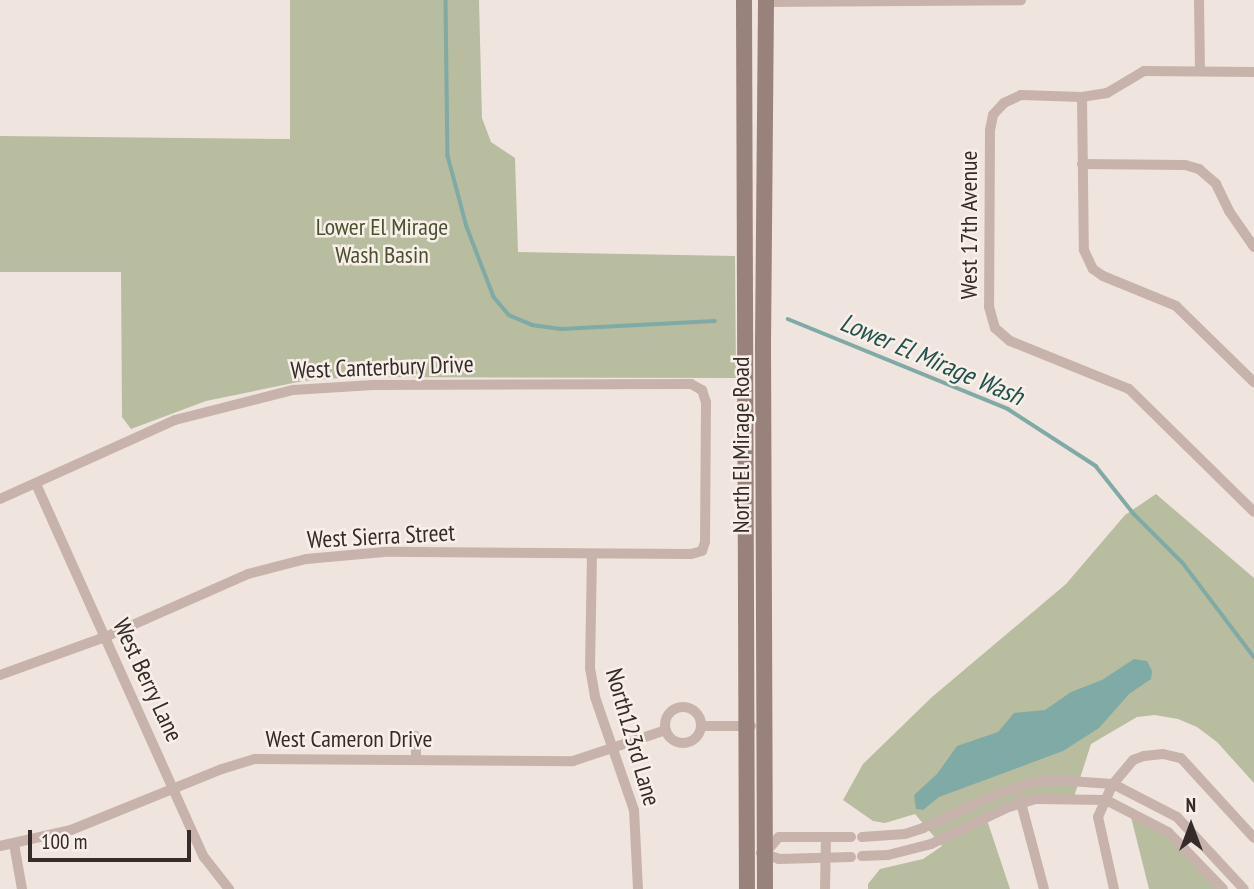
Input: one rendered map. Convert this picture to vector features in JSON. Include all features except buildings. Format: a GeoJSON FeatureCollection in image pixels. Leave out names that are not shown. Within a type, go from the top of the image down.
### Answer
{"type":"FeatureCollection","features":[{"type":"Feature","properties":{"kind":"main road","name":"North El Mirage Road"},"geometry":{"type":"LineString","coordinates":[[744,0],[747,889]]}},
{"type":"Feature","properties":{"kind":"main road","name":"North El Mirage Road"},"geometry":{"type":"LineString","coordinates":[[765,889],[766,1]]}},
{"type":"Feature","properties":{"kind":"street"},"geometry":{"type":"LineString","coordinates":[[766,1],[1021,0]]}},
{"type":"Feature","properties":{"kind":"street"},"geometry":{"type":"LineString","coordinates":[[1199,0],[1200,71]]}},
{"type":"Feature","properties":{"kind":"street","name":"West 17th Avenue"},"geometry":{"type":"LineString","coordinates":[[1254,72],[1144,71],[1107,93],[1082,97],[1021,95],[1004,103],[993,115],[989,130],[989,307],[995,328],[1010,341],[1129,388],[1254,512]]}},
{"type":"Feature","properties":{"kind":"street"},"geometry":{"type":"LineString","coordinates":[[1082,97],[1084,250],[1093,269],[1103,276],[1176,306],[1254,382]]}},
{"type":"Feature","properties":{"kind":"street"},"geometry":{"type":"LineString","coordinates":[[1082,164],[1185,165],[1199,169],[1216,184],[1229,211],[1254,247]]}},
{"type":"Feature","properties":{"kind":"street","name":"West Canterbury Drive"},"geometry":{"type":"LineString","coordinates":[[0,499],[175,420],[293,390],[360,385],[691,384],[702,390],[706,402],[705,542],[702,551]]}},
{"type":"Feature","properties":{"kind":"street","name":"West Berry Lane"},"geometry":{"type":"LineString","coordinates":[[36,484],[204,857],[229,889]]}},
{"type":"Feature","properties":{"kind":"street","name":"West Sierra Street"},"geometry":{"type":"LineString","coordinates":[[0,675],[105,638],[248,574],[306,559],[384,552],[691,554],[702,551]]}},
{"type":"Feature","properties":{"kind":"street","name":"North123rd Lane"},"geometry":{"type":"LineString","coordinates":[[592,554],[590,668],[595,697],[634,810],[638,889]]}},
{"type":"Feature","properties":{"kind":"street","name":"West Cameron Drive"},"geometry":{"type":"LineString","coordinates":[[0,846],[71,830],[176,790],[222,769],[255,759],[573,761],[666,730],[668,714],[683,707],[694,710],[701,726]]}},
{"type":"Feature","properties":{"kind":"street"},"geometry":{"type":"LineString","coordinates":[[666,730],[673,740],[685,743],[696,737],[701,726],[764,726]]}},
{"type":"Feature","properties":{"kind":"street"},"geometry":{"type":"LineString","coordinates":[[415,736],[416,760]]}},
{"type":"Feature","properties":{"kind":"street"},"geometry":{"type":"LineString","coordinates":[[1114,889],[1098,817],[1113,784],[1133,760],[1163,754],[1181,758],[1254,838]]}},
{"type":"Feature","properties":{"kind":"street"},"geometry":{"type":"LineString","coordinates":[[765,853],[779,837],[905,834],[1016,787],[1054,780],[1113,784],[1177,817],[1244,889]]}},
{"type":"Feature","properties":{"kind":"street"},"geometry":{"type":"LineString","coordinates":[[1016,787],[1044,889]]}},
{"type":"Feature","properties":{"kind":"street"},"geometry":{"type":"LineString","coordinates":[[746,852],[765,853],[779,859],[888,855],[931,844],[1021,803],[1053,797],[1106,800],[1168,832],[1223,889]]}},
{"type":"Feature","properties":{"kind":"street"},"geometry":{"type":"LineString","coordinates":[[825,889],[826,837]]}},
{"type":"Feature","properties":{"kind":"street"},"geometry":{"type":"LineString","coordinates":[[14,844],[22,889]]}},
{"type":"Feature","properties":{"kind":"green space","name":"Lower El Mirage Wash Basin"},"geometry":{"type":"Polygon","coordinates":[[[290,0],[479,0],[482,118],[491,142],[515,158],[518,252],[735,256],[736,378],[353,377],[303,381],[206,401],[131,429],[122,417],[121,272],[0,272],[0,136],[290,139],[290,0]]]}},
{"type":"Feature","properties":{"kind":"green space"},"geometry":{"type":"Polygon","coordinates":[[[1156,494],[1254,578],[1254,783],[1217,742],[1197,727],[1178,719],[1155,715],[1137,717],[1091,744],[1074,797],[1053,797],[986,817],[1010,889],[868,889],[868,884],[880,869],[923,859],[942,846],[915,814],[885,823],[873,821],[843,800],[863,764],[932,697],[1066,584],[1125,515],[1156,494]]]}},
{"type":"Feature","properties":{"kind":"green space"},"geometry":{"type":"Polygon","coordinates":[[[1129,809],[1168,832],[1223,889],[1149,889],[1129,809]]]}},
{"type":"Feature","properties":{"kind":"water"},"geometry":{"type":"Polygon","coordinates":[[[1134,659],[1147,661],[1152,671],[1151,679],[1129,694],[1099,728],[1063,751],[939,797],[923,810],[916,809],[914,795],[937,774],[957,746],[998,732],[1014,713],[1045,710],[1071,692],[1102,680],[1134,659]]]}},
{"type":"Feature","properties":{"kind":"waterway","name":"Lower El Mirage Wash"},"geometry":{"type":"LineString","coordinates":[[446,0],[448,156],[467,227],[494,297],[509,315],[532,325],[561,329],[715,321]]}},
{"type":"Feature","properties":{"kind":"waterway","name":"Lower El Mirage Wash"},"geometry":{"type":"LineString","coordinates":[[788,319],[1008,409],[1096,466],[1134,514],[1183,563],[1254,657]]}}]}
